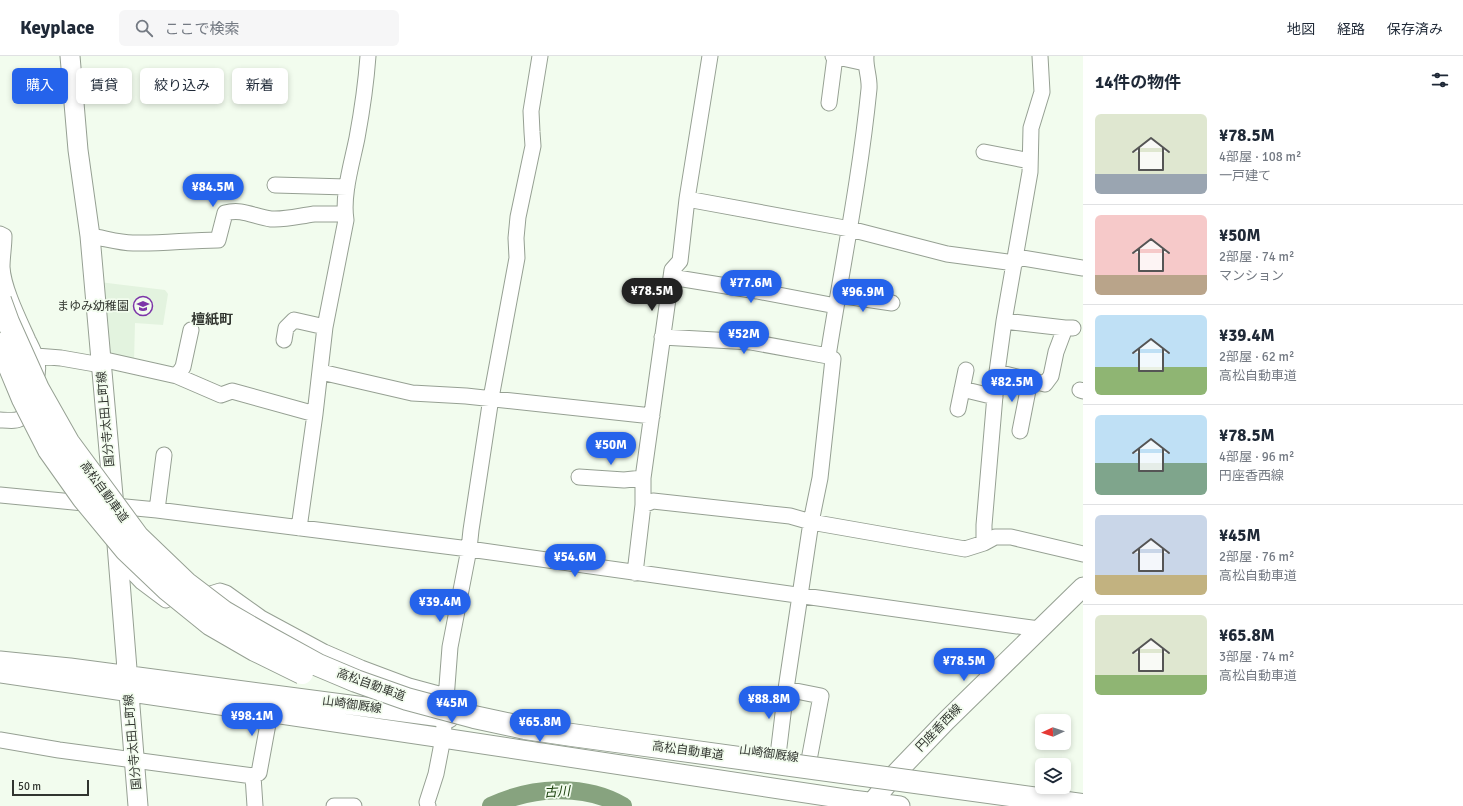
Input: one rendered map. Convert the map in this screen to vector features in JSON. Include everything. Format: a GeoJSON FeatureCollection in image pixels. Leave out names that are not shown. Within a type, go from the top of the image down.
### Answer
{"type":"FeatureCollection","features":[{"type":"Feature","properties":{"kind":"highway","name":"高松自動車道"},"geometry":{"type":"LineString","coordinates":[[0,300],[8,322],[38,389],[68,442],[138,538],[186,584],[224,612],[318,665],[356,681],[407,699],[474,717],[525,728],[1083,803]]}},
{"type":"Feature","properties":{"kind":"highway","name":"高松自動車道"},"geometry":{"type":"LineString","coordinates":[[0,344],[23,399],[49,450],[83,498],[126,550],[168,590],[210,624],[255,650],[317,680],[351,694],[398,710],[471,729],[521,739],[674,762],[998,806]]}},
{"type":"Feature","properties":{"kind":"main road","name":"国分寺太田上町線"},"geometry":{"type":"LineString","coordinates":[[70,56],[78,150],[90,236],[114,506],[127,684],[138,806]]}},
{"type":"Feature","properties":{"kind":"main road","name":"円座香西線"},"geometry":{"type":"LineString","coordinates":[[871,804],[897,772],[946,721],[1038,629],[1083,587]]}},
{"type":"Feature","properties":{"kind":"main road","name":"山崎御厩線"},"geometry":{"type":"LineString","coordinates":[[0,661],[70,668],[127,684],[270,713],[871,804],[900,806]]}},
{"type":"Feature","properties":{"kind":"main road","name":"山崎御厩線"},"geometry":{"type":"LineString","coordinates":[[0,673],[369,707],[445,718],[671,741],[897,772],[1007,792],[1083,803]]}},
{"type":"Feature","properties":{"kind":"street"},"geometry":{"type":"LineString","coordinates":[[299,528],[316,414],[325,327],[346,220],[347,187],[364,103],[368,56]]}},
{"type":"Feature","properties":{"kind":"street"},"geometry":{"type":"LineString","coordinates":[[428,806],[443,738],[450,647],[469,549],[470,530],[491,398],[517,258],[516,238],[518,217],[534,146],[532,111],[540,56]]}},
{"type":"Feature","properties":{"kind":"street"},"geometry":{"type":"LineString","coordinates":[[635,573],[643,505],[643,478],[670,277],[672,270],[680,261],[687,199],[710,56]]}},
{"type":"Feature","properties":{"kind":"street"},"geometry":{"type":"LineString","coordinates":[[828,356],[850,229],[869,87],[866,59],[834,56],[829,103]]}},
{"type":"Feature","properties":{"kind":"street"},"geometry":{"type":"LineString","coordinates":[[984,543],[984,525],[995,397],[1004,321],[1030,172],[1031,128],[1042,92],[1040,56]]}},
{"type":"Feature","properties":{"kind":"street"},"geometry":{"type":"LineString","coordinates":[[984,152],[1030,161]]}},
{"type":"Feature","properties":{"kind":"street"},"geometry":{"type":"LineString","coordinates":[[275,184],[347,187]]}},
{"type":"Feature","properties":{"kind":"street"},"geometry":{"type":"LineString","coordinates":[[687,199],[850,229],[947,254],[1083,268]]}},
{"type":"Feature","properties":{"kind":"street"},"geometry":{"type":"LineString","coordinates":[[90,236],[131,243],[170,243],[194,240],[218,240],[225,213],[234,211],[251,213],[270,219],[287,219],[313,214],[345,214]]}},
{"type":"Feature","properties":{"kind":"street"},"geometry":{"type":"LineString","coordinates":[[0,234],[4,236],[2,267],[4,282],[36,356],[38,367],[37,375],[24,416],[20,419],[0,420]]}},
{"type":"Feature","properties":{"kind":"street"},"geometry":{"type":"LineString","coordinates":[[670,277],[757,291],[837,301],[892,303]]}},
{"type":"Feature","properties":{"kind":"street"},"geometry":{"type":"LineString","coordinates":[[284,340],[286,328],[294,320],[325,327]]}},
{"type":"Feature","properties":{"kind":"street"},"geometry":{"type":"LineString","coordinates":[[998,372],[1045,384],[1051,376],[1056,352],[1069,328],[1004,321]]}},
{"type":"Feature","properties":{"kind":"street"},"geometry":{"type":"LineString","coordinates":[[177,376],[183,367],[191,330]]}},
{"type":"Feature","properties":{"kind":"street"},"geometry":{"type":"LineString","coordinates":[[662,337],[751,342],[828,356],[834,359],[820,478],[811,522],[786,689],[778,755]]}},
{"type":"Feature","properties":{"kind":"street"},"geometry":{"type":"LineString","coordinates":[[36,356],[101,362],[177,376],[221,395],[232,391],[316,414]]}},
{"type":"Feature","properties":{"kind":"street"},"geometry":{"type":"LineString","coordinates":[[958,409],[966,370]]}},
{"type":"Feature","properties":{"kind":"street"},"geometry":{"type":"LineString","coordinates":[[321,372],[412,393],[491,398],[652,416]]}},
{"type":"Feature","properties":{"kind":"street"},"geometry":{"type":"LineString","coordinates":[[1020,431],[1030,380]]}},
{"type":"Feature","properties":{"kind":"street"},"geometry":{"type":"LineString","coordinates":[[962,389],[995,397]]}},
{"type":"Feature","properties":{"kind":"street"},"geometry":{"type":"LineString","coordinates":[[157,510],[164,455]]}},
{"type":"Feature","properties":{"kind":"street"},"geometry":{"type":"LineString","coordinates":[[579,477],[624,480],[643,478]]}},
{"type":"Feature","properties":{"kind":"street"},"geometry":{"type":"LineString","coordinates":[[0,495],[157,510],[469,549],[1038,629]]}},
{"type":"Feature","properties":{"kind":"street"},"geometry":{"type":"LineString","coordinates":[[643,505],[653,500],[790,516],[811,522],[965,549],[984,543],[995,537],[1011,537],[1083,554]]}},
{"type":"Feature","properties":{"kind":"street"},"geometry":{"type":"LineString","coordinates":[[118,557],[142,582],[169,602],[176,604],[220,591],[226,593],[261,618],[324,652],[409,686],[446,696]]}},
{"type":"Feature","properties":{"kind":"street"},"geometry":{"type":"LineString","coordinates":[[786,689],[821,696],[809,760]]}},
{"type":"Feature","properties":{"kind":"street"},"geometry":{"type":"LineString","coordinates":[[0,740],[134,761],[253,776],[259,773],[270,713]]}},
{"type":"Feature","properties":{"kind":"street"},"geometry":{"type":"LineString","coordinates":[[253,776],[255,806]]}},
{"type":"Feature","properties":{"kind":"street"},"geometry":{"type":"LineString","coordinates":[[334,806],[354,806]]}},
{"type":"Feature","properties":{"kind":"shaded area"},"geometry":{"type":"Polygon","coordinates":[[[99,282],[165,290],[168,294],[163,325],[135,323],[134,362],[105,357],[99,282]]]}},
{"type":"Feature","properties":{"kind":"waterway","name":"古川"},"geometry":{"type":"LineString","coordinates":[[491,806],[523,795],[557,790],[592,794],[623,806]]}},
{"type":"Feature","properties":{"kind":"place","name":"まゆみ幼稚園"},"geometry":{"type":"Point","coordinates":[143,306]}},
{"type":"Feature","properties":{"kind":"district","name":"檀紙町"},"geometry":{"type":"Point","coordinates":[212,319]}}]}
